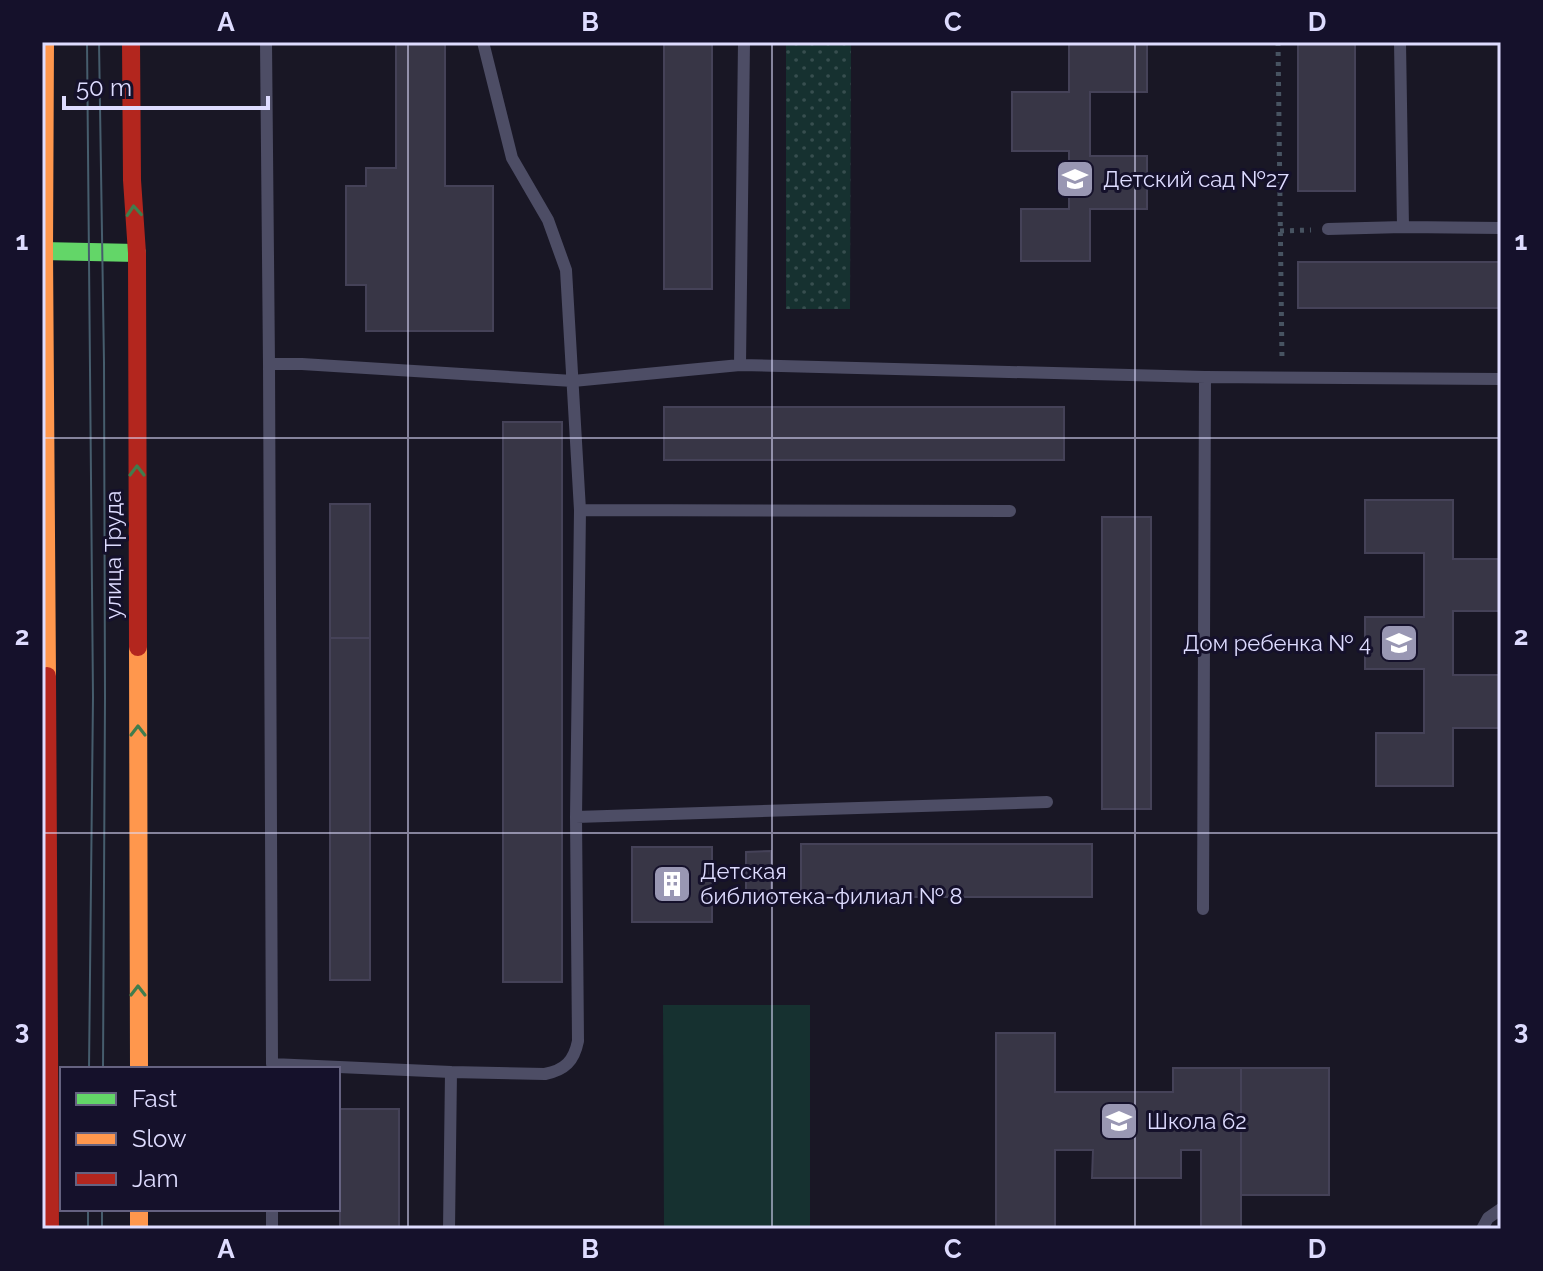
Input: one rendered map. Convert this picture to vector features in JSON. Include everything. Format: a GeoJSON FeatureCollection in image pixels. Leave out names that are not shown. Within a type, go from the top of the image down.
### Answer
{"type":"FeatureCollection","features":[{"type":"Feature","properties":{"kind":"main road"},"geometry":{"type":"LineString","coordinates":[[45,42],[43,251],[50,1229]]}},
{"type":"Feature","properties":{"kind":"main road","name":"улица Труда"},"geometry":{"type":"LineString","coordinates":[[131,42],[132,180],[137,253],[139,1067]]}},
{"type":"Feature","properties":{"kind":"main road"},"geometry":{"type":"LineString","coordinates":[[43,251],[137,253]]}},
{"type":"Feature","properties":{"kind":"lane"},"geometry":{"type":"LineString","coordinates":[[266,42],[270,1067]]}},
{"type":"Feature","properties":{"kind":"lane"},"geometry":{"type":"LineString","coordinates":[[340,1069],[545,1074],[558,1072],[568,1065],[576,1054],[578,1041],[576,817],[580,510],[566,270],[548,220],[512,158],[483,42]]}},
{"type":"Feature","properties":{"kind":"lane"},"geometry":{"type":"LineString","coordinates":[[740,365],[744,42]]}},
{"type":"Feature","properties":{"kind":"lane"},"geometry":{"type":"LineString","coordinates":[[1400,42],[1403,227]]}},
{"type":"Feature","properties":{"kind":"lane"},"geometry":{"type":"LineString","coordinates":[[1328,229],[1501,228]]}},
{"type":"Feature","properties":{"kind":"lane"},"geometry":{"type":"LineString","coordinates":[[269,364],[573,381],[740,365],[1205,377],[1501,379]]}},
{"type":"Feature","properties":{"kind":"lane"},"geometry":{"type":"LineString","coordinates":[[1203,909],[1205,377]]}},
{"type":"Feature","properties":{"kind":"lane"},"geometry":{"type":"LineString","coordinates":[[580,510],[1010,511]]}},
{"type":"Feature","properties":{"kind":"lane"},"geometry":{"type":"LineString","coordinates":[[576,817],[1047,802]]}},
{"type":"Feature","properties":{"kind":"lane"},"geometry":{"type":"LineString","coordinates":[[449,1229],[451,1072]]}},
{"type":"Feature","properties":{"kind":"lane"},"geometry":{"type":"LineString","coordinates":[[1482,1229],[1488,1218],[1501,1209]]}},
{"type":"Feature","properties":{"kind":"path"},"geometry":{"type":"LineString","coordinates":[[1278,42],[1282,377]]}},
{"type":"Feature","properties":{"kind":"path"},"geometry":{"type":"LineString","coordinates":[[1280,231],[1328,229]]}},
{"type":"Feature","properties":{"kind":"green space"},"geometry":{"type":"Polygon","coordinates":[[[786,42],[851,42],[850,309],[786,309],[786,42]]]}},
{"type":"Feature","properties":{"kind":"green space"},"geometry":{"type":"Polygon","coordinates":[[[663,1005],[810,1005],[810,1229],[664,1229],[663,1005]]]}},
{"type":"Feature","properties":{"kind":"building"},"geometry":{"type":"Polygon","coordinates":[[[396,42],[445,42],[445,186],[493,186],[493,331],[366,331],[366,285],[346,285],[346,186],[366,186],[366,168],[396,168],[396,42]]]}},
{"type":"Feature","properties":{"kind":"building"},"geometry":{"type":"Polygon","coordinates":[[[664,42],[712,42],[712,289],[664,289],[664,42]]]}},
{"type":"Feature","properties":{"kind":"building"},"geometry":{"type":"Polygon","coordinates":[[[1069,42],[1147,42],[1147,92],[1090,92],[1090,156],[1147,156],[1147,209],[1090,209],[1090,261],[1021,261],[1021,209],[1069,209],[1069,151],[1012,151],[1012,92],[1069,92],[1069,42]]]}},
{"type":"Feature","properties":{"kind":"building"},"geometry":{"type":"Polygon","coordinates":[[[1298,42],[1355,42],[1355,191],[1298,191],[1298,42]]]}},
{"type":"Feature","properties":{"kind":"building"},"geometry":{"type":"Polygon","coordinates":[[[1298,262],[1501,262],[1501,308],[1298,308],[1298,262]]]}},
{"type":"Feature","properties":{"kind":"building"},"geometry":{"type":"Polygon","coordinates":[[[664,407],[1064,407],[1064,460],[664,460],[664,407]]]}},
{"type":"Feature","properties":{"kind":"building"},"geometry":{"type":"Polygon","coordinates":[[[503,422],[562,422],[562,982],[503,982],[503,422]]]}},
{"type":"Feature","properties":{"kind":"building"},"geometry":{"type":"Polygon","coordinates":[[[1365,500],[1453,500],[1453,559],[1501,559],[1501,611],[1453,611],[1453,675],[1501,675],[1501,728],[1453,728],[1453,786],[1376,786],[1376,733],[1424,733],[1424,669],[1365,669],[1365,617],[1424,617],[1424,553],[1365,553],[1365,500]]]}},
{"type":"Feature","properties":{"kind":"building"},"geometry":{"type":"Polygon","coordinates":[[[330,504],[370,504],[370,638],[330,638],[330,504]]]}},
{"type":"Feature","properties":{"kind":"building"},"geometry":{"type":"Polygon","coordinates":[[[1102,517],[1151,517],[1151,809],[1102,809],[1102,517]]]}},
{"type":"Feature","properties":{"kind":"building"},"geometry":{"type":"Polygon","coordinates":[[[330,638],[370,638],[370,980],[330,980],[330,638]]]}},
{"type":"Feature","properties":{"kind":"building"},"geometry":{"type":"Polygon","coordinates":[[[801,844],[1092,844],[1092,897],[801,897],[801,844]]]}},
{"type":"Feature","properties":{"kind":"building","name":"Детская библиотека-филиал № 8"},"geometry":{"type":"Polygon","coordinates":[[[632,847],[712,847],[712,922],[632,922],[632,847]]]}},
{"type":"Feature","properties":{"kind":"building"},"geometry":{"type":"Polygon","coordinates":[[[771,851],[771,898],[746,898],[746,852],[771,851]]]}},
{"type":"Feature","properties":{"kind":"building","name":"Школа 62"},"geometry":{"type":"Polygon","coordinates":[[[996,1033],[1055,1033],[1055,1092],[1173,1092],[1173,1068],[1241,1068],[1241,1229],[1201,1229],[1201,1150],[1181,1150],[1181,1178],[1092,1178],[1093,1150],[1055,1150],[1055,1229],[996,1229],[996,1033]]]}},
{"type":"Feature","properties":{"kind":"building"},"geometry":{"type":"Polygon","coordinates":[[[1241,1068],[1329,1068],[1329,1195],[1241,1195],[1241,1068]]]}},
{"type":"Feature","properties":{"kind":"building"},"geometry":{"type":"Polygon","coordinates":[[[340,1109],[399,1109],[399,1229],[340,1229],[340,1109]]]}},
{"type":"Feature","properties":{"kind":"tram line"},"geometry":{"type":"LineString","coordinates":[[87,42],[93,697],[89,1067]]}},
{"type":"Feature","properties":{"kind":"tram line"},"geometry":{"type":"LineString","coordinates":[[99,42],[104,362],[103,1067]]}},
{"type":"Feature","properties":{"kind":"tram line"},"geometry":{"type":"LineString","coordinates":[[88,1211],[88,1229]]}},
{"type":"Feature","properties":{"kind":"tram line"},"geometry":{"type":"LineString","coordinates":[[102,1211],[102,1229]]}},
{"type":"Feature","properties":{"kind":"traffic: fast"},"geometry":{"type":"LineString","coordinates":[[42,251],[137,253]]}},
{"type":"Feature","properties":{"kind":"traffic: slow"},"geometry":{"type":"LineString","coordinates":[[45,42],[47,676]]}},
{"type":"Feature","properties":{"kind":"traffic: slow"},"geometry":{"type":"LineString","coordinates":[[138,647],[139,1067]]}},
{"type":"Feature","properties":{"kind":"traffic: slow"},"geometry":{"type":"LineString","coordinates":[[139,1211],[139,1229]]}},
{"type":"Feature","properties":{"kind":"traffic: jam"},"geometry":{"type":"LineString","coordinates":[[131,42],[132,180],[137,253],[138,647]]}},
{"type":"Feature","properties":{"kind":"traffic: jam"},"geometry":{"type":"LineString","coordinates":[[47,676],[50,1229]]}},
{"type":"Feature","properties":{"kind":"place","name":"Детский сад №27"},"geometry":{"type":"Point","coordinates":[1075,179]}},
{"type":"Feature","properties":{"kind":"place","name":"Дом ребенка № 4"},"geometry":{"type":"Point","coordinates":[1399,643]}},
{"type":"Feature","properties":{"kind":"place","name":"Детская библиотека-филиал № 8"},"geometry":{"type":"Point","coordinates":[672,884]}},
{"type":"Feature","properties":{"kind":"place","name":"Школа 62"},"geometry":{"type":"Point","coordinates":[1119,1121]}}]}
